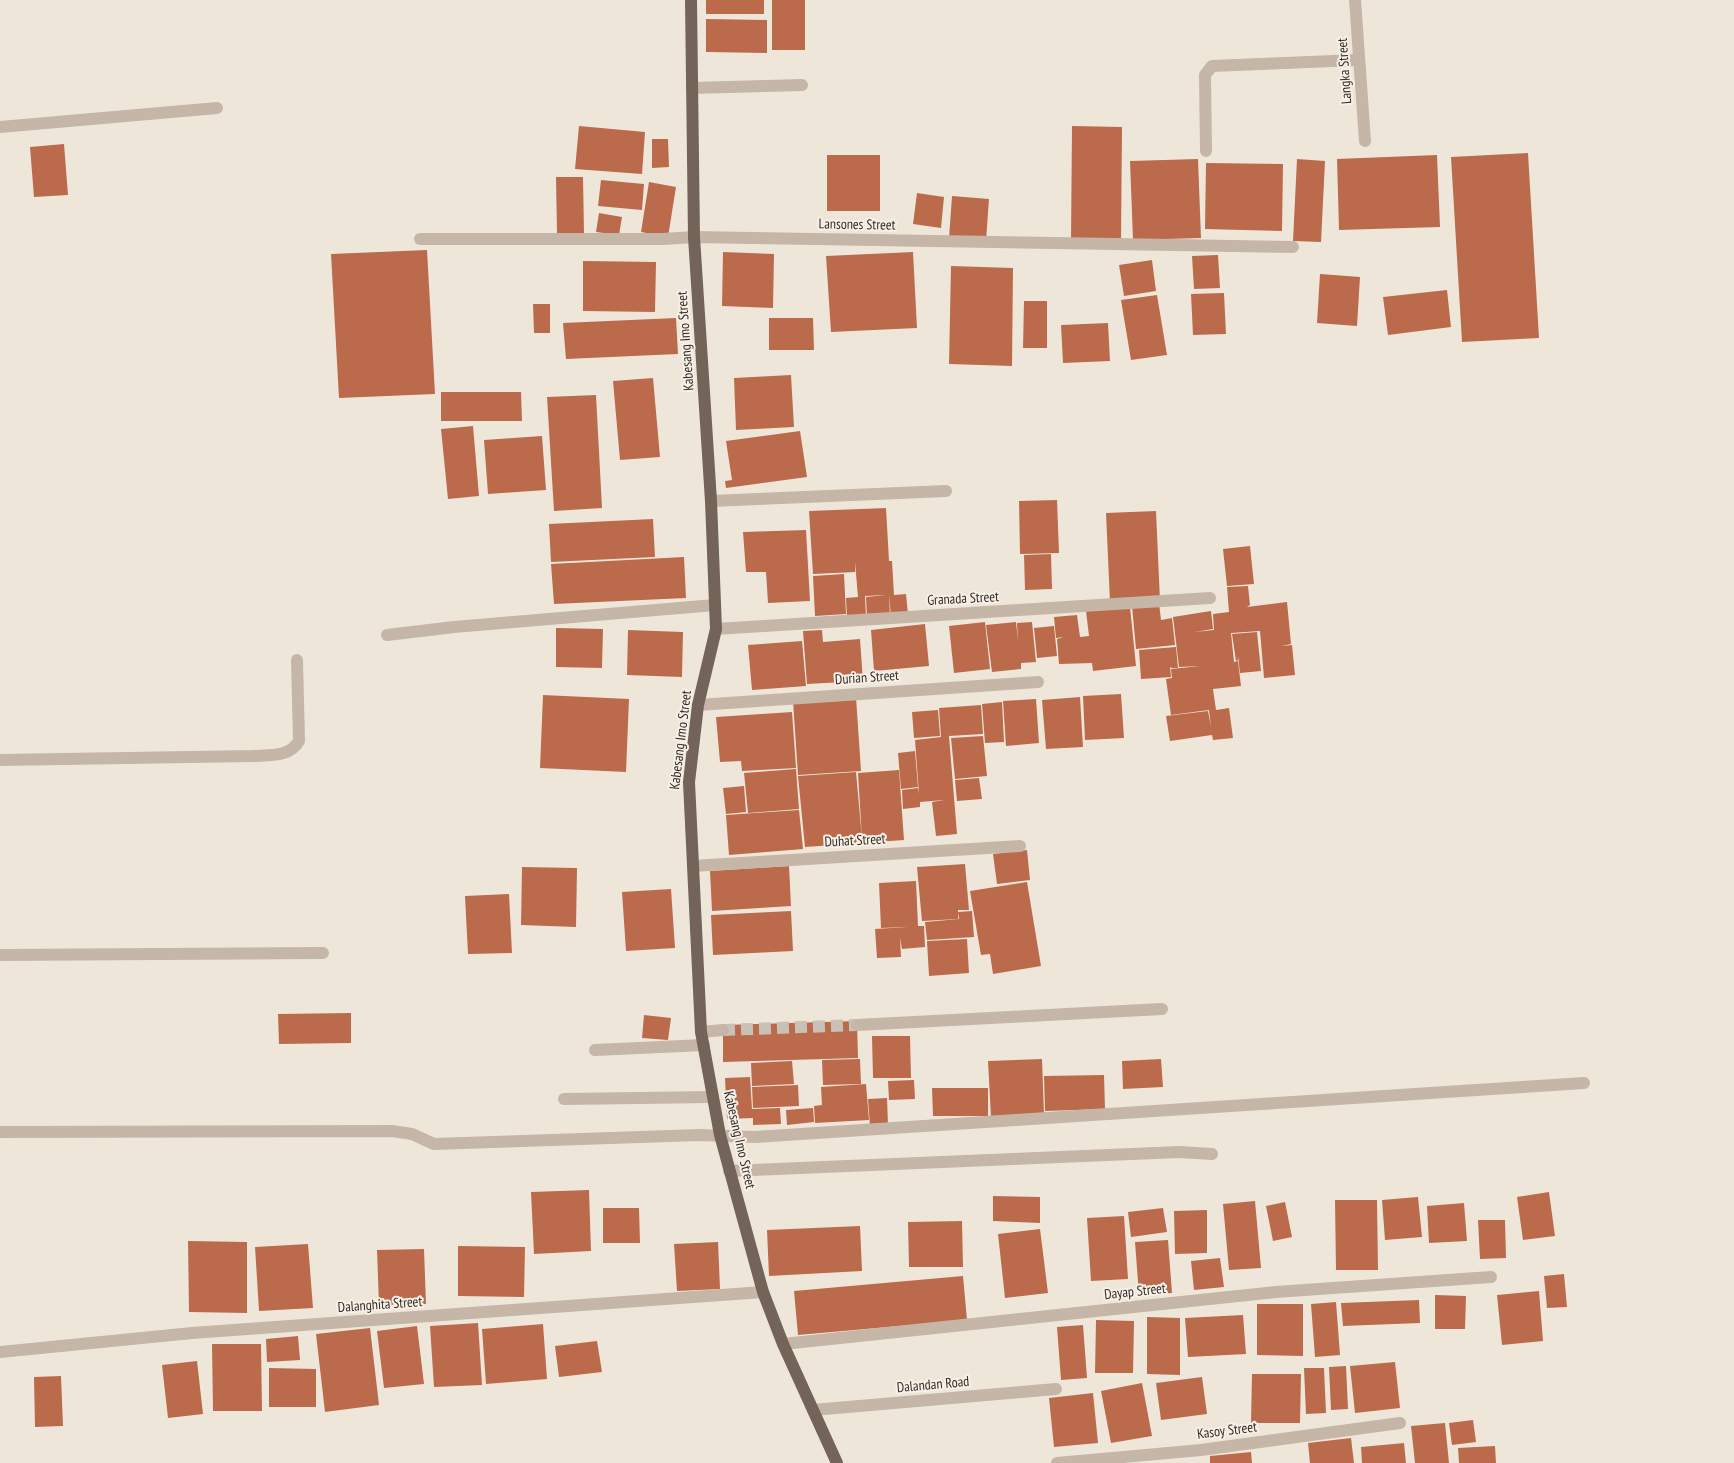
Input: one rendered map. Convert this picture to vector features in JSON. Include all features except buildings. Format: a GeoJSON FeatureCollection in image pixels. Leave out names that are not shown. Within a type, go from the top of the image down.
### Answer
{"type":"FeatureCollection","features":[{"type":"Feature","properties":{"kind":"main road","name":"Kabesang Imo Street"},"geometry":{"type":"LineString","coordinates":[[691,0],[694,237],[711,501],[716,629],[698,705],[688,782],[702,1038],[720,1135],[763,1292],[783,1344],[837,1463]]}},
{"type":"Feature","properties":{"kind":"street","name":"Langka Street"},"geometry":{"type":"LineString","coordinates":[[1355,0],[1365,141]]}},
{"type":"Feature","properties":{"kind":"street"},"geometry":{"type":"LineString","coordinates":[[1206,151],[1205,75],[1212,66],[1358,60]]}},
{"type":"Feature","properties":{"kind":"street"},"geometry":{"type":"LineString","coordinates":[[692,88],[802,85]]}},
{"type":"Feature","properties":{"kind":"street"},"geometry":{"type":"LineString","coordinates":[[0,126],[216,108]]}},
{"type":"Feature","properties":{"kind":"street","name":"Lansones Street"},"geometry":{"type":"LineString","coordinates":[[420,239],[663,240],[694,237],[1293,248]]}},
{"type":"Feature","properties":{"kind":"street"},"geometry":{"type":"LineString","coordinates":[[711,501],[946,491]]}},
{"type":"Feature","properties":{"kind":"street","name":"Granada Street"},"geometry":{"type":"LineString","coordinates":[[716,629],[1210,598]]}},
{"type":"Feature","properties":{"kind":"street"},"geometry":{"type":"LineString","coordinates":[[387,635],[454,626],[715,604]]}},
{"type":"Feature","properties":{"kind":"street"},"geometry":{"type":"LineString","coordinates":[[0,760],[253,756],[286,752],[294,749],[299,741],[297,660]]}},
{"type":"Feature","properties":{"kind":"street","name":"Durian Street"},"geometry":{"type":"LineString","coordinates":[[698,705],[1038,682]]}},
{"type":"Feature","properties":{"kind":"street","name":"Duhat Street"},"geometry":{"type":"LineString","coordinates":[[693,866],[1020,846]]}},
{"type":"Feature","properties":{"kind":"street"},"geometry":{"type":"LineString","coordinates":[[0,955],[323,953]]}},
{"type":"Feature","properties":{"kind":"street"},"geometry":{"type":"LineString","coordinates":[[857,1024],[1162,1009]]}},
{"type":"Feature","properties":{"kind":"street"},"geometry":{"type":"LineString","coordinates":[[595,1050],[702,1038],[723,1030]]}},
{"type":"Feature","properties":{"kind":"street"},"geometry":{"type":"LineString","coordinates":[[0,1132],[392,1131],[412,1134],[434,1144],[720,1135],[755,1136],[1584,1083]]}},
{"type":"Feature","properties":{"kind":"street"},"geometry":{"type":"LineString","coordinates":[[564,1099],[713,1097]]}},
{"type":"Feature","properties":{"kind":"street"},"geometry":{"type":"LineString","coordinates":[[729,1171],[1179,1152],[1212,1154]]}},
{"type":"Feature","properties":{"kind":"street","name":"Dayap Street"},"geometry":{"type":"LineString","coordinates":[[783,1344],[1276,1292],[1491,1277]]}},
{"type":"Feature","properties":{"kind":"street","name":"Dalanghita Street"},"geometry":{"type":"LineString","coordinates":[[0,1352],[192,1333],[763,1292]]}},
{"type":"Feature","properties":{"kind":"street","name":"Dalandan Road"},"geometry":{"type":"LineString","coordinates":[[813,1410],[1056,1389]]}},
{"type":"Feature","properties":{"kind":"street","name":"Kasoy Street"},"geometry":{"type":"LineString","coordinates":[[1057,1463],[1201,1450],[1400,1423]]}},
{"type":"Feature","properties":{"kind":"tunnel"},"geometry":{"type":"LineString","coordinates":[[723,1030],[857,1025]]}}]}
